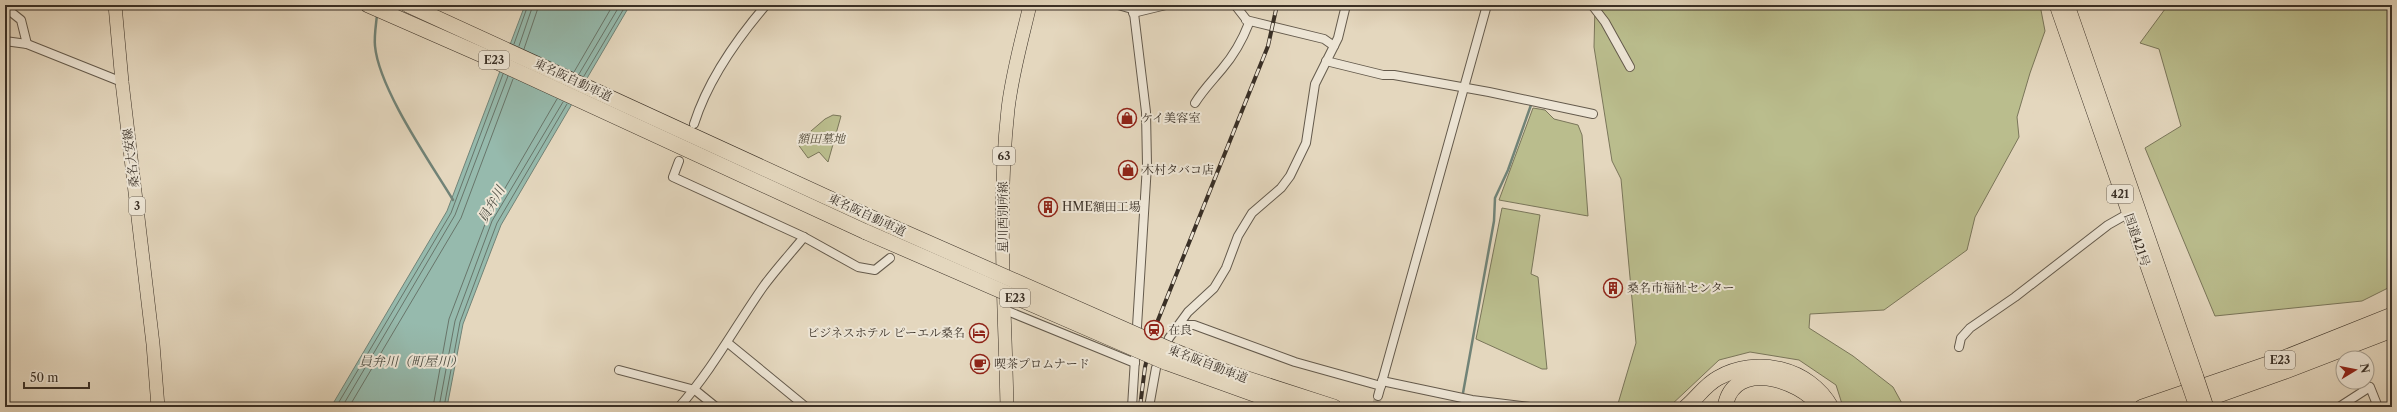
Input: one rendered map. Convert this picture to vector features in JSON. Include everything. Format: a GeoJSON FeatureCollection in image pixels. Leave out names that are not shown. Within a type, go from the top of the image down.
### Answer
{"type":"FeatureCollection","features":[{"type":"Feature","properties":{"kind":"highway","name":"東名阪自動車道"},"geometry":{"type":"LineString","coordinates":[[368,5],[872,218],[1167,355],[1226,372],[1334,407]]}},
{"type":"Feature","properties":{"kind":"highway","name":"東名阪自動車道"},"geometry":{"type":"LineString","coordinates":[[408,5],[866,232],[1290,407]]}},
{"type":"Feature","properties":{"kind":"highway","name":"E23"},"geometry":{"type":"LineString","coordinates":[[2142,407],[2279,360],[2392,315]]}},
{"type":"Feature","properties":{"kind":"highway","name":"E23"},"geometry":{"type":"LineString","coordinates":[[2185,407],[2283,372],[2392,330]]}},
{"type":"Feature","properties":{"kind":"highway"},"geometry":{"type":"LineString","coordinates":[[1686,407],[1717,378],[1733,371],[1764,367],[1786,370],[1804,379],[1815,387],[1831,407]]}},
{"type":"Feature","properties":{"kind":"highway"},"geometry":{"type":"LineString","coordinates":[[1725,407],[1731,390],[1740,383],[1758,377],[1789,383],[1807,395],[1820,407]]}},
{"type":"Feature","properties":{"kind":"main road","name":"桑名大安線"},"geometry":{"type":"LineString","coordinates":[[115,5],[122,82],[153,344],[158,407]]}},
{"type":"Feature","properties":{"kind":"main road","name":"星川西別所線"},"geometry":{"type":"LineString","coordinates":[[1007,407],[1002,221],[1004,163],[1008,108],[1030,5]]}},
{"type":"Feature","properties":{"kind":"main road","name":"国道421号"},"geometry":{"type":"LineString","coordinates":[[2056,5],[2133,212],[2192,379],[2207,407]]}},
{"type":"Feature","properties":{"kind":"main road","name":"国道421号"},"geometry":{"type":"LineString","coordinates":[[2068,5],[2133,212]]}},
{"type":"Feature","properties":{"kind":"main road","name":"国道421号"},"geometry":{"type":"LineString","coordinates":[[2192,379],[2196,407]]}},
{"type":"Feature","properties":{"kind":"street"},"geometry":{"type":"LineString","coordinates":[[9,5],[11,12],[21,20],[27,44]]}},
{"type":"Feature","properties":{"kind":"street"},"geometry":{"type":"LineString","coordinates":[[694,124],[699,109],[722,63],[766,5]]}},
{"type":"Feature","properties":{"kind":"street"},"geometry":{"type":"LineString","coordinates":[[1118,5],[1133,9],[1166,5]]}},
{"type":"Feature","properties":{"kind":"street"},"geometry":{"type":"LineString","coordinates":[[1195,103],[1203,89],[1221,71],[1238,48],[1249,23],[1235,5]]}},
{"type":"Feature","properties":{"kind":"street"},"geometry":{"type":"LineString","coordinates":[[1149,407],[1156,368],[1169,338],[1188,312],[1214,288],[1220,279],[1238,236],[1252,213],[1281,188],[1290,176],[1306,143],[1315,84],[1338,38],[1346,5]]}},
{"type":"Feature","properties":{"kind":"street"},"geometry":{"type":"LineString","coordinates":[[1378,396],[1487,5]]}},
{"type":"Feature","properties":{"kind":"street"},"geometry":{"type":"LineString","coordinates":[[1592,5],[1605,22],[1630,67]]}},
{"type":"Feature","properties":{"kind":"street"},"geometry":{"type":"LineString","coordinates":[[1132,407],[1147,165],[1146,112],[1133,9]]}},
{"type":"Feature","properties":{"kind":"street"},"geometry":{"type":"LineString","coordinates":[[1246,20],[1324,39],[1334,46]]}},
{"type":"Feature","properties":{"kind":"street"},"geometry":{"type":"LineString","coordinates":[[5,41],[27,44],[122,82]]}},
{"type":"Feature","properties":{"kind":"street"},"geometry":{"type":"LineString","coordinates":[[1326,61],[1383,75],[1394,75],[1465,87],[1593,114]]}},
{"type":"Feature","properties":{"kind":"street"},"geometry":{"type":"LineString","coordinates":[[679,161],[673,177],[804,237],[858,267],[875,270],[890,258]]}},
{"type":"Feature","properties":{"kind":"street"},"geometry":{"type":"LineString","coordinates":[[1959,347],[1961,338],[1970,328],[2015,298],[2108,226],[2133,212]]}},
{"type":"Feature","properties":{"kind":"street"},"geometry":{"type":"LineString","coordinates":[[679,407],[695,390],[764,286],[804,237]]}},
{"type":"Feature","properties":{"kind":"street"},"geometry":{"type":"LineString","coordinates":[[1005,310],[1135,363]]}},
{"type":"Feature","properties":{"kind":"street"},"geometry":{"type":"LineString","coordinates":[[1176,329],[1184,325],[1194,325],[1295,362],[1382,384],[1472,400],[1530,407]]}},
{"type":"Feature","properties":{"kind":"street"},"geometry":{"type":"LineString","coordinates":[[728,342],[806,407]]}},
{"type":"Feature","properties":{"kind":"street"},"geometry":{"type":"LineString","coordinates":[[619,370],[695,390],[716,407]]}},
{"type":"Feature","properties":{"kind":"street"},"geometry":{"type":"LineString","coordinates":[[2339,407],[2370,387],[2378,407]]}},
{"type":"Feature","properties":{"kind":"green space"},"geometry":{"type":"Polygon","coordinates":[[[1595,5],[2040,5],[2045,31],[2030,73],[2017,117],[2019,137],[1975,217],[1967,250],[1884,310],[1810,314],[1809,328],[1853,356],[1893,387],[1904,407],[1843,407],[1836,385],[1799,360],[1750,352],[1719,360],[1669,407],[1617,407],[1636,343],[1621,179],[1612,161],[1594,47],[1595,5]]]}},
{"type":"Feature","properties":{"kind":"green space"},"geometry":{"type":"Polygon","coordinates":[[[2168,5],[2392,5],[2392,286],[2362,301],[2215,316],[2145,148],[2181,126],[2159,49],[2140,43],[2168,5]]]}},
{"type":"Feature","properties":{"kind":"green space"},"geometry":{"type":"Polygon","coordinates":[[[1533,108],[1545,110],[1554,119],[1578,125],[1582,135],[1588,216],[1499,200],[1533,108]]]}},
{"type":"Feature","properties":{"kind":"green space","name":"額田墓地"},"geometry":{"type":"Polygon","coordinates":[[[833,115],[841,116],[828,162],[819,152],[808,158],[797,143],[825,119],[833,115]]]}},
{"type":"Feature","properties":{"kind":"green space"},"geometry":{"type":"Polygon","coordinates":[[[1502,208],[1540,215],[1531,274],[1538,277],[1547,369],[1542,369],[1476,339],[1502,208]]]}},
{"type":"Feature","properties":{"kind":"water","name":"員弁川（町屋川）"},"geometry":{"type":"Polygon","coordinates":[[[525,5],[630,5],[501,225],[463,324],[447,407],[331,407],[447,211],[525,5]]]}},
{"type":"Feature","properties":{"kind":"waterway"},"geometry":{"type":"LineString","coordinates":[[377,15],[375,46],[386,83],[395,104],[419,146],[453,200]]}},
{"type":"Feature","properties":{"kind":"waterway"},"geometry":{"type":"LineString","coordinates":[[1463,393],[1494,221],[1495,198],[1508,170],[1531,105]]}},
{"type":"Feature","properties":{"kind":"tunnel"},"geometry":{"type":"LineString","coordinates":[[1376,407],[1378,396]]}},
{"type":"Feature","properties":{"kind":"railway"},"geometry":{"type":"LineString","coordinates":[[1140,407],[1145,367],[1154,330],[1268,46],[1277,5]]}},
{"type":"Feature","properties":{"kind":"place","name":"ケイ美容室"},"geometry":{"type":"Point","coordinates":[1127,118]}},
{"type":"Feature","properties":{"kind":"place","name":"木村タバコ店"},"geometry":{"type":"Point","coordinates":[1128,170]}},
{"type":"Feature","properties":{"kind":"place","name":"HME額田工場"},"geometry":{"type":"Point","coordinates":[1048,207]}},
{"type":"Feature","properties":{"kind":"place","name":"桑名市福祉センター"},"geometry":{"type":"Point","coordinates":[1613,288]}},
{"type":"Feature","properties":{"kind":"place","name":"在良"},"geometry":{"type":"Point","coordinates":[1154,330]}},
{"type":"Feature","properties":{"kind":"place","name":"ビジネスホテル ピーエル桑名"},"geometry":{"type":"Point","coordinates":[979,333]}},
{"type":"Feature","properties":{"kind":"place","name":"喫茶プロムナード"},"geometry":{"type":"Point","coordinates":[980,364]}},
{"type":"Feature","properties":{"kind":"water label","name":"員弁川"},"geometry":{"type":"Point","coordinates":[491,204]}}]}
